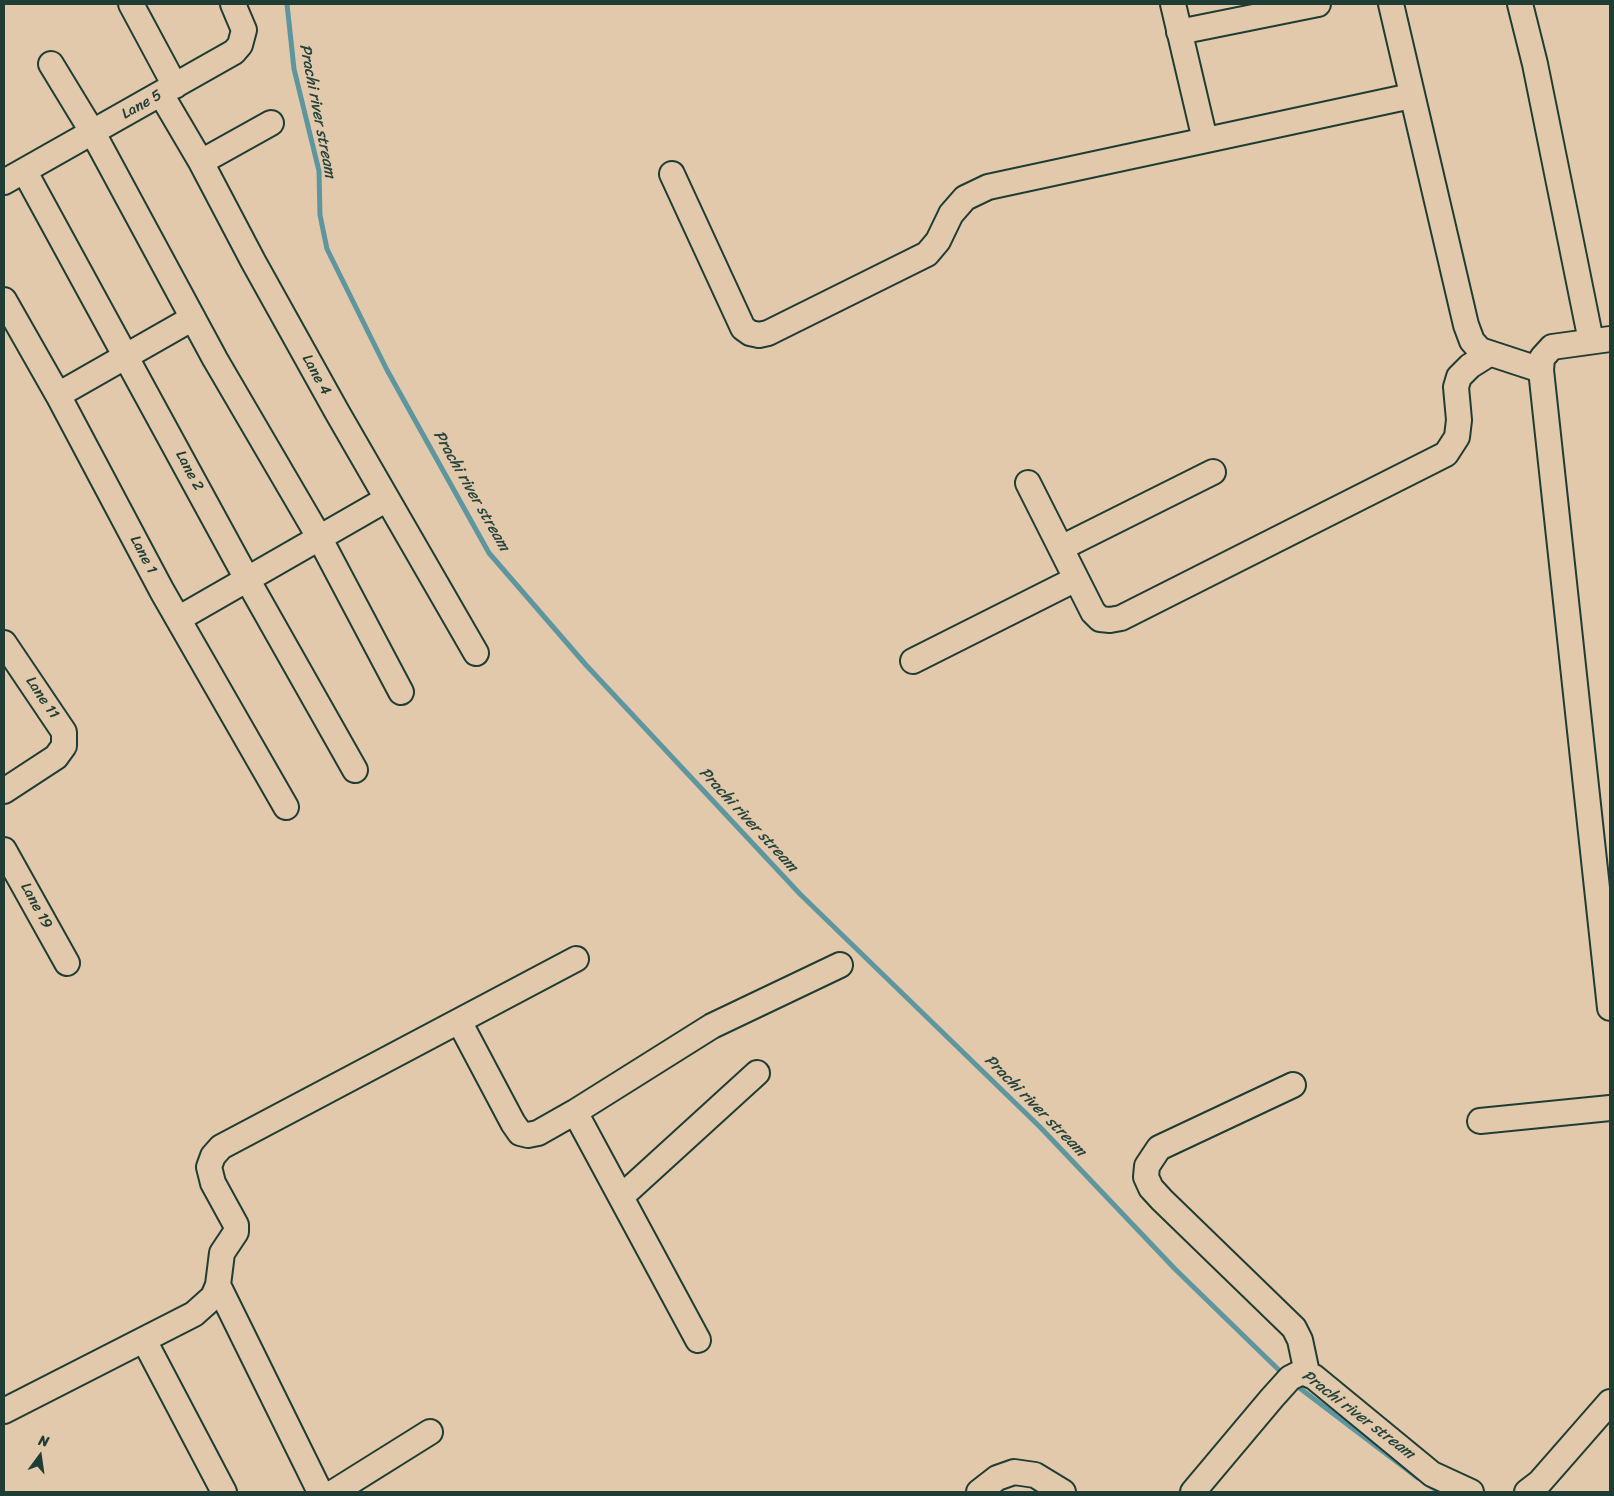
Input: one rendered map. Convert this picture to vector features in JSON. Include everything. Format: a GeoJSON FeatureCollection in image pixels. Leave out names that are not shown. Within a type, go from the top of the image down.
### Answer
{"type":"FeatureCollection","features":[{"type":"Feature","properties":{"kind":"street","name":"Lane 4"},"geometry":{"type":"LineString","coordinates":[[130,4],[201,162],[252,261],[476,653]]}},
{"type":"Feature","properties":{"kind":"street"},"geometry":{"type":"LineString","coordinates":[[233,4],[244,30]]}},
{"type":"Feature","properties":{"kind":"street","name":"Lane 5"},"geometry":{"type":"LineString","coordinates":[[4,182],[25,172],[234,52],[240,45],[250,4]]}},
{"type":"Feature","properties":{"kind":"street"},"geometry":{"type":"LineString","coordinates":[[1172,4],[1205,140]]}},
{"type":"Feature","properties":{"kind":"street"},"geometry":{"type":"LineString","coordinates":[[1179,32],[1318,4]]}},
{"type":"Feature","properties":{"kind":"street"},"geometry":{"type":"LineString","coordinates":[[1390,4],[1466,325],[1472,341],[1480,350],[1489,354],[1541,370]]}},
{"type":"Feature","properties":{"kind":"street"},"geometry":{"type":"LineString","coordinates":[[1520,4],[1601,340],[1552,347],[1542,358],[1541,370],[1610,1008]]}},
{"type":"Feature","properties":{"kind":"street"},"geometry":{"type":"LineString","coordinates":[[51,64],[93,133],[193,318],[319,537],[401,692]]}},
{"type":"Feature","properties":{"kind":"street"},"geometry":{"type":"LineString","coordinates":[[672,174],[743,328],[750,334],[759,335],[768,333],[927,254],[938,241],[954,210],[965,198],[975,191],[988,186],[1411,96]]}},
{"type":"Feature","properties":{"kind":"street"},"geometry":{"type":"LineString","coordinates":[[201,162],[271,123]]}},
{"type":"Feature","properties":{"kind":"street","name":"Lane 2"},"geometry":{"type":"LineString","coordinates":[[25,172],[247,579],[355,770]]}},
{"type":"Feature","properties":{"kind":"street","name":"Lane 1"},"geometry":{"type":"LineString","coordinates":[[4,300],[58,395],[178,619],[286,807]]}},
{"type":"Feature","properties":{"kind":"street"},"geometry":{"type":"LineString","coordinates":[[58,395],[193,318]]}},
{"type":"Feature","properties":{"kind":"street"},"geometry":{"type":"LineString","coordinates":[[1028,482],[1093,612],[1100,619],[1121,618],[1446,454],[1454,445],[1457,436],[1456,387],[1459,377],[1470,366],[1489,354]]}},
{"type":"Feature","properties":{"kind":"street"},"geometry":{"type":"LineString","coordinates":[[1061,548],[1213,472]]}},
{"type":"Feature","properties":{"kind":"street"},"geometry":{"type":"LineString","coordinates":[[178,619],[387,499]]}},
{"type":"Feature","properties":{"kind":"street"},"geometry":{"type":"LineString","coordinates":[[913,661],[1076,578]]}},
{"type":"Feature","properties":{"kind":"street","name":"Lane 11"},"geometry":{"type":"LineString","coordinates":[[4,643],[64,732],[64,746],[56,757],[4,790]]}},
{"type":"Feature","properties":{"kind":"street","name":"Lane 19"},"geometry":{"type":"LineString","coordinates":[[4,850],[67,963]]}},
{"type":"Feature","properties":{"kind":"street"},"geometry":{"type":"LineString","coordinates":[[4,1411],[194,1314],[213,1298],[218,1285],[222,1253],[236,1232],[236,1224],[213,1183],[209,1167],[213,1156],[221,1147],[576,959]]}},
{"type":"Feature","properties":{"kind":"street"},"geometry":{"type":"LineString","coordinates":[[459,1021],[513,1123],[520,1132],[528,1135],[538,1133],[574,1112],[712,1026],[840,964]]}},
{"type":"Feature","properties":{"kind":"street"},"geometry":{"type":"LineString","coordinates":[[621,1197],[756,1073]]}},
{"type":"Feature","properties":{"kind":"street"},"geometry":{"type":"LineString","coordinates":[[1293,1085],[1159,1148],[1147,1166],[1146,1177],[1151,1188],[1162,1200],[1294,1328],[1300,1340],[1304,1372]]}},
{"type":"Feature","properties":{"kind":"street"},"geometry":{"type":"LineString","coordinates":[[1480,1121],[1610,1108]]}},
{"type":"Feature","properties":{"kind":"street"},"geometry":{"type":"LineString","coordinates":[[574,1112],[698,1340]]}},
{"type":"Feature","properties":{"kind":"street"},"geometry":{"type":"LineString","coordinates":[[218,1285],[320,1492]]}},
{"type":"Feature","properties":{"kind":"street"},"geometry":{"type":"LineString","coordinates":[[144,1340],[224,1492]]}},
{"type":"Feature","properties":{"kind":"street"},"geometry":{"type":"LineString","coordinates":[[1193,1492],[1290,1378],[1304,1372],[1314,1377],[1432,1474],[1471,1492]]}},
{"type":"Feature","properties":{"kind":"street"},"geometry":{"type":"LineString","coordinates":[[1527,1492],[1540,1482],[1610,1402]]}},
{"type":"Feature","properties":{"kind":"street"},"geometry":{"type":"LineString","coordinates":[[334,1492],[430,1432]]}},
{"type":"Feature","properties":{"kind":"street"},"geometry":{"type":"LineString","coordinates":[[979,1492],[997,1478],[1014,1472],[1035,1475],[1063,1492]]}},
{"type":"Feature","properties":{"kind":"waterway","name":"Prachi river stream"},"geometry":{"type":"LineString","coordinates":[[287,4],[294,69],[319,171],[320,215],[327,249],[387,370],[489,553],[586,665],[800,894],[1040,1127],[1175,1269],[1285,1376]]}},
{"type":"Feature","properties":{"kind":"waterway","name":"Prachi river stream"},"geometry":{"type":"LineString","coordinates":[[1293,1383],[1418,1478]]}},
{"type":"Feature","properties":{"kind":"waterway","name":"Prachi river stream"},"geometry":{"type":"LineString","coordinates":[[1425,1483],[1440,1492]]}}]}
